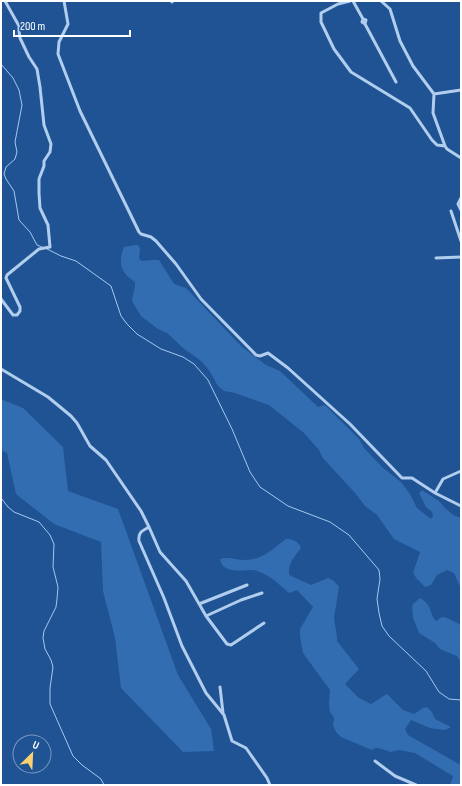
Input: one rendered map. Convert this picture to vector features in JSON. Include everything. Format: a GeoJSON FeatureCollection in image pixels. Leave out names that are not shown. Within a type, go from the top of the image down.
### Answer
{"type":"FeatureCollection","features":[{"type":"Feature","properties":{"kind":"street"},"geometry":{"type":"LineString","coordinates":[[1,299],[13,315],[17,315],[20,308],[6,278],[39,249],[50,247],[48,225],[40,208],[38,193],[39,180],[44,166],[44,161],[50,152],[51,144],[44,125],[37,69],[29,57],[20,38],[19,26],[5,1]]}},
{"type":"Feature","properties":{"kind":"street"},"geometry":{"type":"LineString","coordinates":[[64,1],[68,24],[59,42],[58,54],[80,111],[139,232],[156,241],[176,264],[201,299],[256,355],[260,356],[268,353],[283,363],[350,424],[401,477],[412,478],[435,493],[461,506]]}},
{"type":"Feature","properties":{"kind":"street"},"geometry":{"type":"LineString","coordinates":[[396,82],[365,24],[362,23],[363,19],[351,1],[337,3],[322,12],[321,18],[334,49],[351,72],[410,108],[432,140],[437,145],[445,146]]}},
{"type":"Feature","properties":{"kind":"street"},"geometry":{"type":"LineString","coordinates":[[381,1],[390,10],[400,41],[413,66],[434,94],[433,113],[445,146],[461,158]]}},
{"type":"Feature","properties":{"kind":"street"},"geometry":{"type":"LineString","coordinates":[[434,94],[461,90]]}},
{"type":"Feature","properties":{"kind":"street"},"geometry":{"type":"LineString","coordinates":[[461,198],[458,204],[461,210]]}},
{"type":"Feature","properties":{"kind":"street"},"geometry":{"type":"LineString","coordinates":[[451,211],[461,241]]}},
{"type":"Feature","properties":{"kind":"street"},"geometry":{"type":"LineString","coordinates":[[436,258],[461,257]]}},
{"type":"Feature","properties":{"kind":"street"},"geometry":{"type":"LineString","coordinates":[[1,369],[48,397],[78,423],[90,446],[106,460],[141,511],[160,552],[182,576],[206,616],[229,645],[264,623]]}},
{"type":"Feature","properties":{"kind":"street"},"geometry":{"type":"LineString","coordinates":[[435,493],[443,479],[461,471]]}},
{"type":"Feature","properties":{"kind":"street"},"geometry":{"type":"LineString","coordinates":[[149,527],[140,532],[138,536],[139,541],[164,598],[185,652],[206,693],[224,715]]}},
{"type":"Feature","properties":{"kind":"street"},"geometry":{"type":"LineString","coordinates":[[199,604],[247,585]]}},
{"type":"Feature","properties":{"kind":"street"},"geometry":{"type":"LineString","coordinates":[[206,616],[240,600],[262,593]]}},
{"type":"Feature","properties":{"kind":"street"},"geometry":{"type":"LineString","coordinates":[[220,687],[224,715],[232,741],[246,748],[267,778],[270,785]]}},
{"type":"Feature","properties":{"kind":"street"},"geometry":{"type":"LineString","coordinates":[[374,761],[395,776],[416,785]]}},
{"type":"Feature","properties":{"kind":"shaded area"},"geometry":{"type":"Polygon","coordinates":[[[138,245],[140,248],[139,259],[142,261],[159,260],[174,284],[186,288],[242,347],[266,365],[280,371],[318,407],[325,405],[359,439],[364,448],[383,468],[401,482],[410,494],[417,508],[431,519],[433,516],[432,512],[426,507],[419,493],[422,490],[439,501],[453,515],[461,518],[461,589],[454,573],[447,570],[437,575],[431,585],[425,587],[413,573],[420,552],[394,539],[377,515],[365,506],[322,457],[319,450],[304,433],[269,405],[235,393],[224,391],[218,386],[209,370],[201,361],[183,348],[167,333],[158,329],[141,316],[132,300],[135,282],[123,271],[121,262],[124,247],[138,245]]]}},
{"type":"Feature","properties":{"kind":"shaded area"},"geometry":{"type":"Polygon","coordinates":[[[1,399],[23,408],[63,447],[68,491],[118,509],[178,675],[211,729],[214,751],[183,752],[121,688],[115,638],[103,591],[101,542],[54,524],[16,494],[7,453],[1,450],[1,399]]]}},
{"type":"Feature","properties":{"kind":"shaded area"},"geometry":{"type":"Polygon","coordinates":[[[286,539],[295,541],[301,548],[291,563],[289,574],[291,576],[311,585],[328,578],[334,581],[339,587],[334,618],[337,641],[359,669],[345,684],[359,698],[371,704],[387,694],[403,710],[414,714],[427,707],[432,712],[435,719],[451,727],[445,730],[430,728],[411,720],[405,729],[408,735],[461,765],[461,785],[450,785],[453,776],[415,753],[399,750],[391,752],[378,748],[372,750],[341,737],[336,732],[333,725],[334,718],[330,712],[330,690],[303,653],[300,629],[313,607],[297,590],[289,593],[267,575],[256,571],[228,569],[224,567],[220,559],[229,558],[251,560],[272,550],[286,539]]]}},
{"type":"Feature","properties":{"kind":"shaded area"},"geometry":{"type":"Polygon","coordinates":[[[420,598],[427,603],[436,621],[442,617],[445,617],[461,625],[461,662],[457,656],[440,649],[435,643],[419,633],[413,618],[412,607],[413,604],[420,598]]]}},
{"type":"Feature","properties":{"kind":"waterway"},"geometry":{"type":"LineString","coordinates":[[1,64],[13,78],[19,90],[22,105],[15,142],[17,152],[15,159],[6,167],[4,174],[14,191],[19,220],[30,232],[37,245],[42,247]]}},
{"type":"Feature","properties":{"kind":"waterway"},"geometry":{"type":"LineString","coordinates":[[47,249],[76,261],[111,286],[121,316],[137,334],[161,349],[183,357],[194,364],[208,380],[232,429],[250,472],[260,487],[288,506],[330,522],[349,535],[379,570],[380,579],[377,599],[382,626],[389,636],[426,671],[439,692],[449,699],[461,700]]}},
{"type":"Feature","properties":{"kind":"waterway"},"geometry":{"type":"LineString","coordinates":[[1,498],[14,512],[39,522],[50,535],[54,544],[53,567],[58,587],[57,599],[56,607],[44,631],[43,638],[45,649],[53,667],[50,688],[50,704],[73,756],[82,765],[101,779],[104,785]]}}]}
